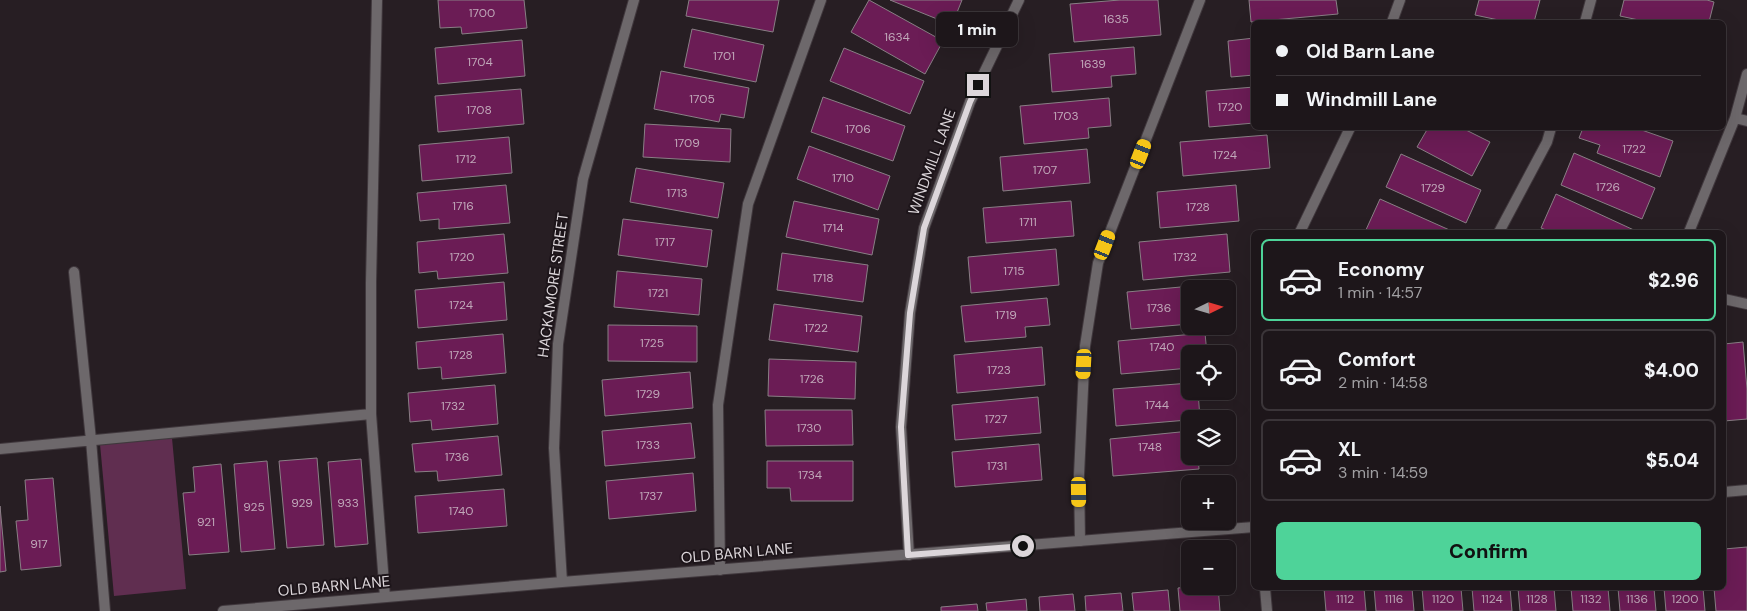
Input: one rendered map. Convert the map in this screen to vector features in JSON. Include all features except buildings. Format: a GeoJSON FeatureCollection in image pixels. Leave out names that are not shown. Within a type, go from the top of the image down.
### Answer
{"type":"FeatureCollection","features":[{"type":"Feature","properties":{"kind":"street"},"geometry":{"type":"LineString","coordinates":[[377,0],[371,273],[371,414],[384,597]]}},
{"type":"Feature","properties":{"kind":"street","name":"HACKAMORE STREET"},"geometry":{"type":"LineString","coordinates":[[562,582],[554,448],[558,344],[583,179],[634,0]]}},
{"type":"Feature","properties":{"kind":"street"},"geometry":{"type":"LineString","coordinates":[[720,570],[718,405],[748,204],[821,0]]}},
{"type":"Feature","properties":{"kind":"street","name":"WINDMILL LANE"},"geometry":{"type":"LineString","coordinates":[[908,555],[901,427],[910,313],[924,228],[970,102],[1019,0]]}},
{"type":"Feature","properties":{"kind":"street"},"geometry":{"type":"LineString","coordinates":[[1080,541],[1079,475],[1085,346],[1098,263],[1200,0]]}},
{"type":"Feature","properties":{"kind":"street"},"geometry":{"type":"LineString","coordinates":[[1393,20],[1400,0]]}},
{"type":"Feature","properties":{"kind":"street"},"geometry":{"type":"LineString","coordinates":[[1587,20],[1592,0]]}},
{"type":"Feature","properties":{"kind":"street"},"geometry":{"type":"LineString","coordinates":[[1690,230],[1735,118],[1747,74]]}},
{"type":"Feature","properties":{"kind":"street"},"geometry":{"type":"LineString","coordinates":[[1735,118],[1747,121]]}},
{"type":"Feature","properties":{"kind":"street"},"geometry":{"type":"LineString","coordinates":[[1301,230],[1349,130]]}},
{"type":"Feature","properties":{"kind":"street"},"geometry":{"type":"LineString","coordinates":[[1500,230],[1547,142],[1550,130]]}},
{"type":"Feature","properties":{"kind":"street"},"geometry":{"type":"LineString","coordinates":[[74,272],[105,611]]}},
{"type":"Feature","properties":{"kind":"street"},"geometry":{"type":"LineString","coordinates":[[1726,299],[1747,304]]}},
{"type":"Feature","properties":{"kind":"street"},"geometry":{"type":"LineString","coordinates":[[0,448],[371,414]]}},
{"type":"Feature","properties":{"kind":"street"},"geometry":{"type":"LineString","coordinates":[[1726,492],[1747,490]]}},
{"type":"Feature","properties":{"kind":"street","name":"OLD BARN LANE"},"geometry":{"type":"LineString","coordinates":[[223,611],[1251,527]]}},
{"type":"Feature","properties":{"kind":"street"},"geometry":{"type":"LineString","coordinates":[[1265,590],[1267,611]]}},
{"type":"Feature","properties":{"kind":"shaded area"},"geometry":{"type":"Polygon","coordinates":[[[172,438],[186,589],[114,596],[100,444],[172,438]]]}},
{"type":"Feature","properties":{"kind":"route"},"geometry":{"type":"LineString","coordinates":[[978,85],[924,228],[910,313],[901,427],[908,555],[1023,546]]}}]}
